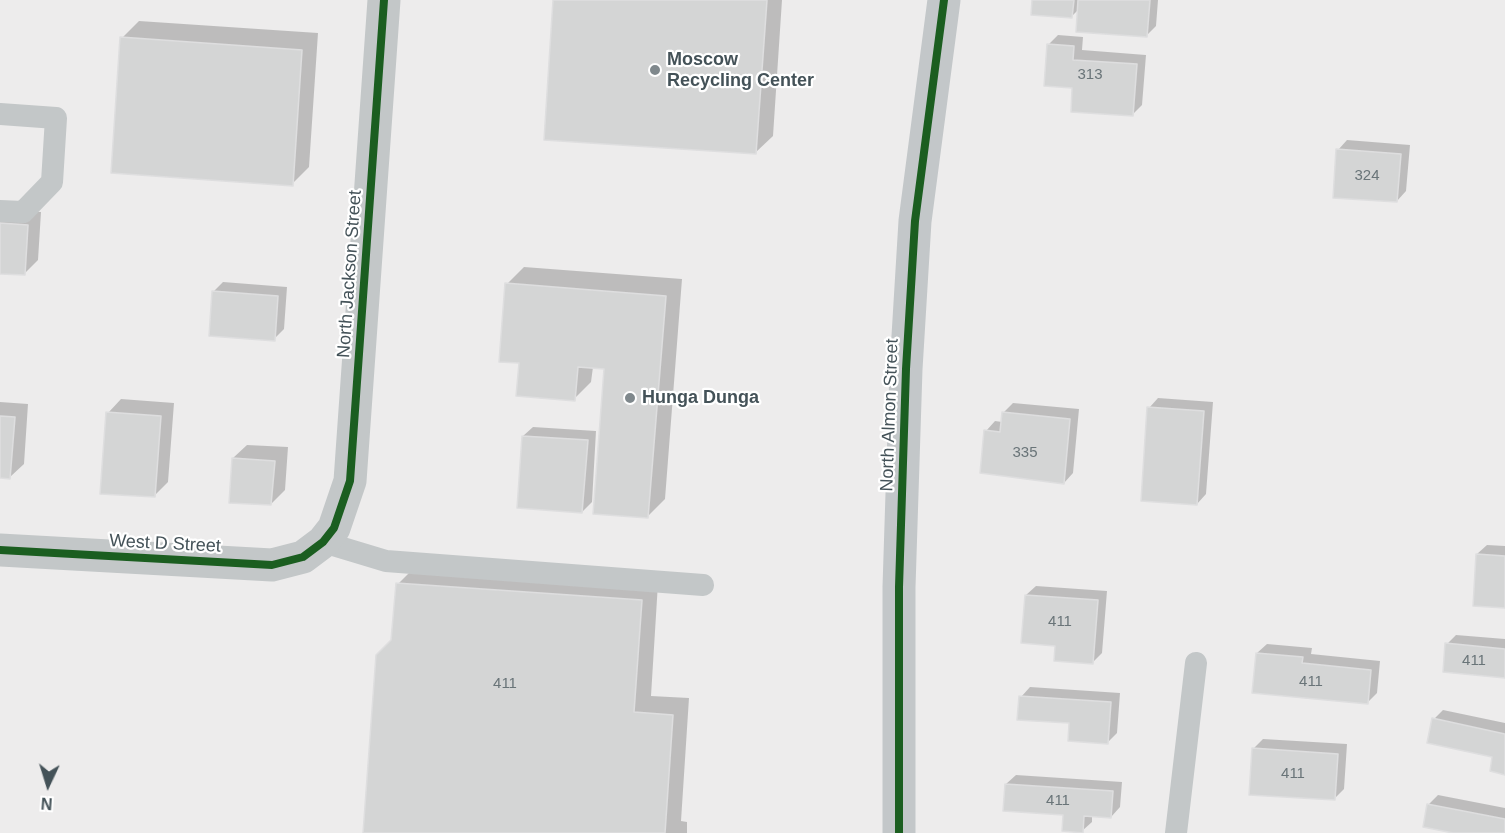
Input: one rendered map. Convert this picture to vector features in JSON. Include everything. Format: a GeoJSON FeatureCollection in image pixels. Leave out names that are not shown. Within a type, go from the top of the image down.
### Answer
{"type":"FeatureCollection","features":[{"type":"Feature","properties":{"kind":"street","name":"North Jackson Street"},"geometry":{"type":"LineString","coordinates":[[323,543],[343,509],[351,482],[384,0]]}},
{"type":"Feature","properties":{"kind":"street","name":"North Almon Street"},"geometry":{"type":"LineString","coordinates":[[899,833],[899,587],[906,369],[915,221],[944,0]]}},
{"type":"Feature","properties":{"kind":"street","name":"West D Street"},"geometry":{"type":"LineString","coordinates":[[0,550],[272,565],[303,556],[323,543]]}},
{"type":"Feature","properties":{"kind":"lane"},"geometry":{"type":"LineString","coordinates":[[0,114],[56,118],[52,182],[23,212],[0,211]]}},
{"type":"Feature","properties":{"kind":"lane"},"geometry":{"type":"LineString","coordinates":[[323,543],[386,561],[703,585]]}},
{"type":"Feature","properties":{"kind":"lane"},"geometry":{"type":"LineString","coordinates":[[1176,833],[1196,663]]}},
{"type":"Feature","properties":{"kind":"building","name":"Moscow Recycling Center"},"geometry":{"type":"Polygon","coordinates":[[[553,0],[767,0],[756,154],[544,140],[553,0]]]}},
{"type":"Feature","properties":{"kind":"building"},"geometry":{"type":"Polygon","coordinates":[[[1032,0],[1074,0],[1072,18],[1031,15],[1032,0]]]}},
{"type":"Feature","properties":{"kind":"building"},"geometry":{"type":"Polygon","coordinates":[[[1078,0],[1150,0],[1147,37],[1076,32],[1078,0]]]}},
{"type":"Feature","properties":{"kind":"building"},"geometry":{"type":"Polygon","coordinates":[[[120,37],[302,50],[293,186],[111,173],[120,37]]]}},
{"type":"Feature","properties":{"kind":"building"},"geometry":{"type":"Polygon","coordinates":[[[1047,44],[1074,46],[1073,60],[1137,64],[1133,116],[1071,112],[1072,88],[1044,86],[1047,44]]]}},
{"type":"Feature","properties":{"kind":"building"},"geometry":{"type":"Polygon","coordinates":[[[1336,149],[1401,154],[1397,202],[1333,198],[1336,149]]]}},
{"type":"Feature","properties":{"kind":"building"},"geometry":{"type":"Polygon","coordinates":[[[0,223],[28,225],[25,275],[0,274],[0,223]]]}},
{"type":"Feature","properties":{"kind":"building","name":"Hunga Dunga"},"geometry":{"type":"Polygon","coordinates":[[[505,283],[666,296],[648,518],[593,514],[604,369],[578,367],[575,401],[516,396],[519,363],[499,362],[505,283]]]}},
{"type":"Feature","properties":{"kind":"building"},"geometry":{"type":"Polygon","coordinates":[[[212,291],[278,296],[275,341],[209,336],[212,291]]]}},
{"type":"Feature","properties":{"kind":"building"},"geometry":{"type":"Polygon","coordinates":[[[1147,407],[1204,411],[1197,505],[1141,501],[1147,407]]]}},
{"type":"Feature","properties":{"kind":"building"},"geometry":{"type":"Polygon","coordinates":[[[106,412],[161,416],[155,497],[100,494],[106,412]]]}},
{"type":"Feature","properties":{"kind":"building"},"geometry":{"type":"Polygon","coordinates":[[[1002,412],[1070,419],[1064,484],[980,473],[984,430],[1000,432],[1002,412]]]}},
{"type":"Feature","properties":{"kind":"building"},"geometry":{"type":"Polygon","coordinates":[[[0,416],[15,417],[10,479],[0,478],[0,416]]]}},
{"type":"Feature","properties":{"kind":"building"},"geometry":{"type":"Polygon","coordinates":[[[522,436],[588,440],[582,513],[517,508],[522,436]]]}},
{"type":"Feature","properties":{"kind":"building"},"geometry":{"type":"Polygon","coordinates":[[[232,458],[275,461],[271,505],[229,503],[232,458]]]}},
{"type":"Feature","properties":{"kind":"building"},"geometry":{"type":"Polygon","coordinates":[[[1476,554],[1505,556],[1505,608],[1473,606],[1476,554]]]}},
{"type":"Feature","properties":{"kind":"building"},"geometry":{"type":"Polygon","coordinates":[[[396,583],[642,600],[634,712],[673,715],[665,833],[363,833],[376,655],[391,640],[396,583]]]}},
{"type":"Feature","properties":{"kind":"building"},"geometry":{"type":"Polygon","coordinates":[[[1025,595],[1098,600],[1093,664],[1054,661],[1055,646],[1021,643],[1025,595]]]}},
{"type":"Feature","properties":{"kind":"building"},"geometry":{"type":"Polygon","coordinates":[[[1445,643],[1505,649],[1505,678],[1443,672],[1445,643]]]}},
{"type":"Feature","properties":{"kind":"building"},"geometry":{"type":"Polygon","coordinates":[[[1256,653],[1303,657],[1302,663],[1371,670],[1368,704],[1252,693],[1256,653]]]}},
{"type":"Feature","properties":{"kind":"building"},"geometry":{"type":"Polygon","coordinates":[[[1019,696],[1111,702],[1108,744],[1068,741],[1069,723],[1017,720],[1019,696]]]}},
{"type":"Feature","properties":{"kind":"building"},"geometry":{"type":"Polygon","coordinates":[[[1432,718],[1505,734],[1505,775],[1490,771],[1492,757],[1427,743],[1432,718]]]}},
{"type":"Feature","properties":{"kind":"building"},"geometry":{"type":"Polygon","coordinates":[[[1252,748],[1338,754],[1335,800],[1249,795],[1252,748]]]}},
{"type":"Feature","properties":{"kind":"building"},"geometry":{"type":"Polygon","coordinates":[[[1005,784],[1113,791],[1111,818],[1084,816],[1083,833],[1062,831],[1063,815],[1003,811],[1005,784]]]}},
{"type":"Feature","properties":{"kind":"building"},"geometry":{"type":"Polygon","coordinates":[[[1427,804],[1505,819],[1505,833],[1453,833],[1423,827],[1427,804]]]}},
{"type":"Feature","properties":{"kind":"cycle path"},"geometry":{"type":"LineString","coordinates":[[0,550],[272,565],[303,557],[323,542],[334,528],[350,481],[384,0]]}},
{"type":"Feature","properties":{"kind":"cycle path"},"geometry":{"type":"LineString","coordinates":[[899,833],[899,587],[906,369],[915,221],[944,0]]}},
{"type":"Feature","properties":{"kind":"place","name":"Moscow Recycling Center"},"geometry":{"type":"Point","coordinates":[655,70]}},
{"type":"Feature","properties":{"kind":"place","name":"Hunga Dunga"},"geometry":{"type":"Point","coordinates":[630,398]}}]}
